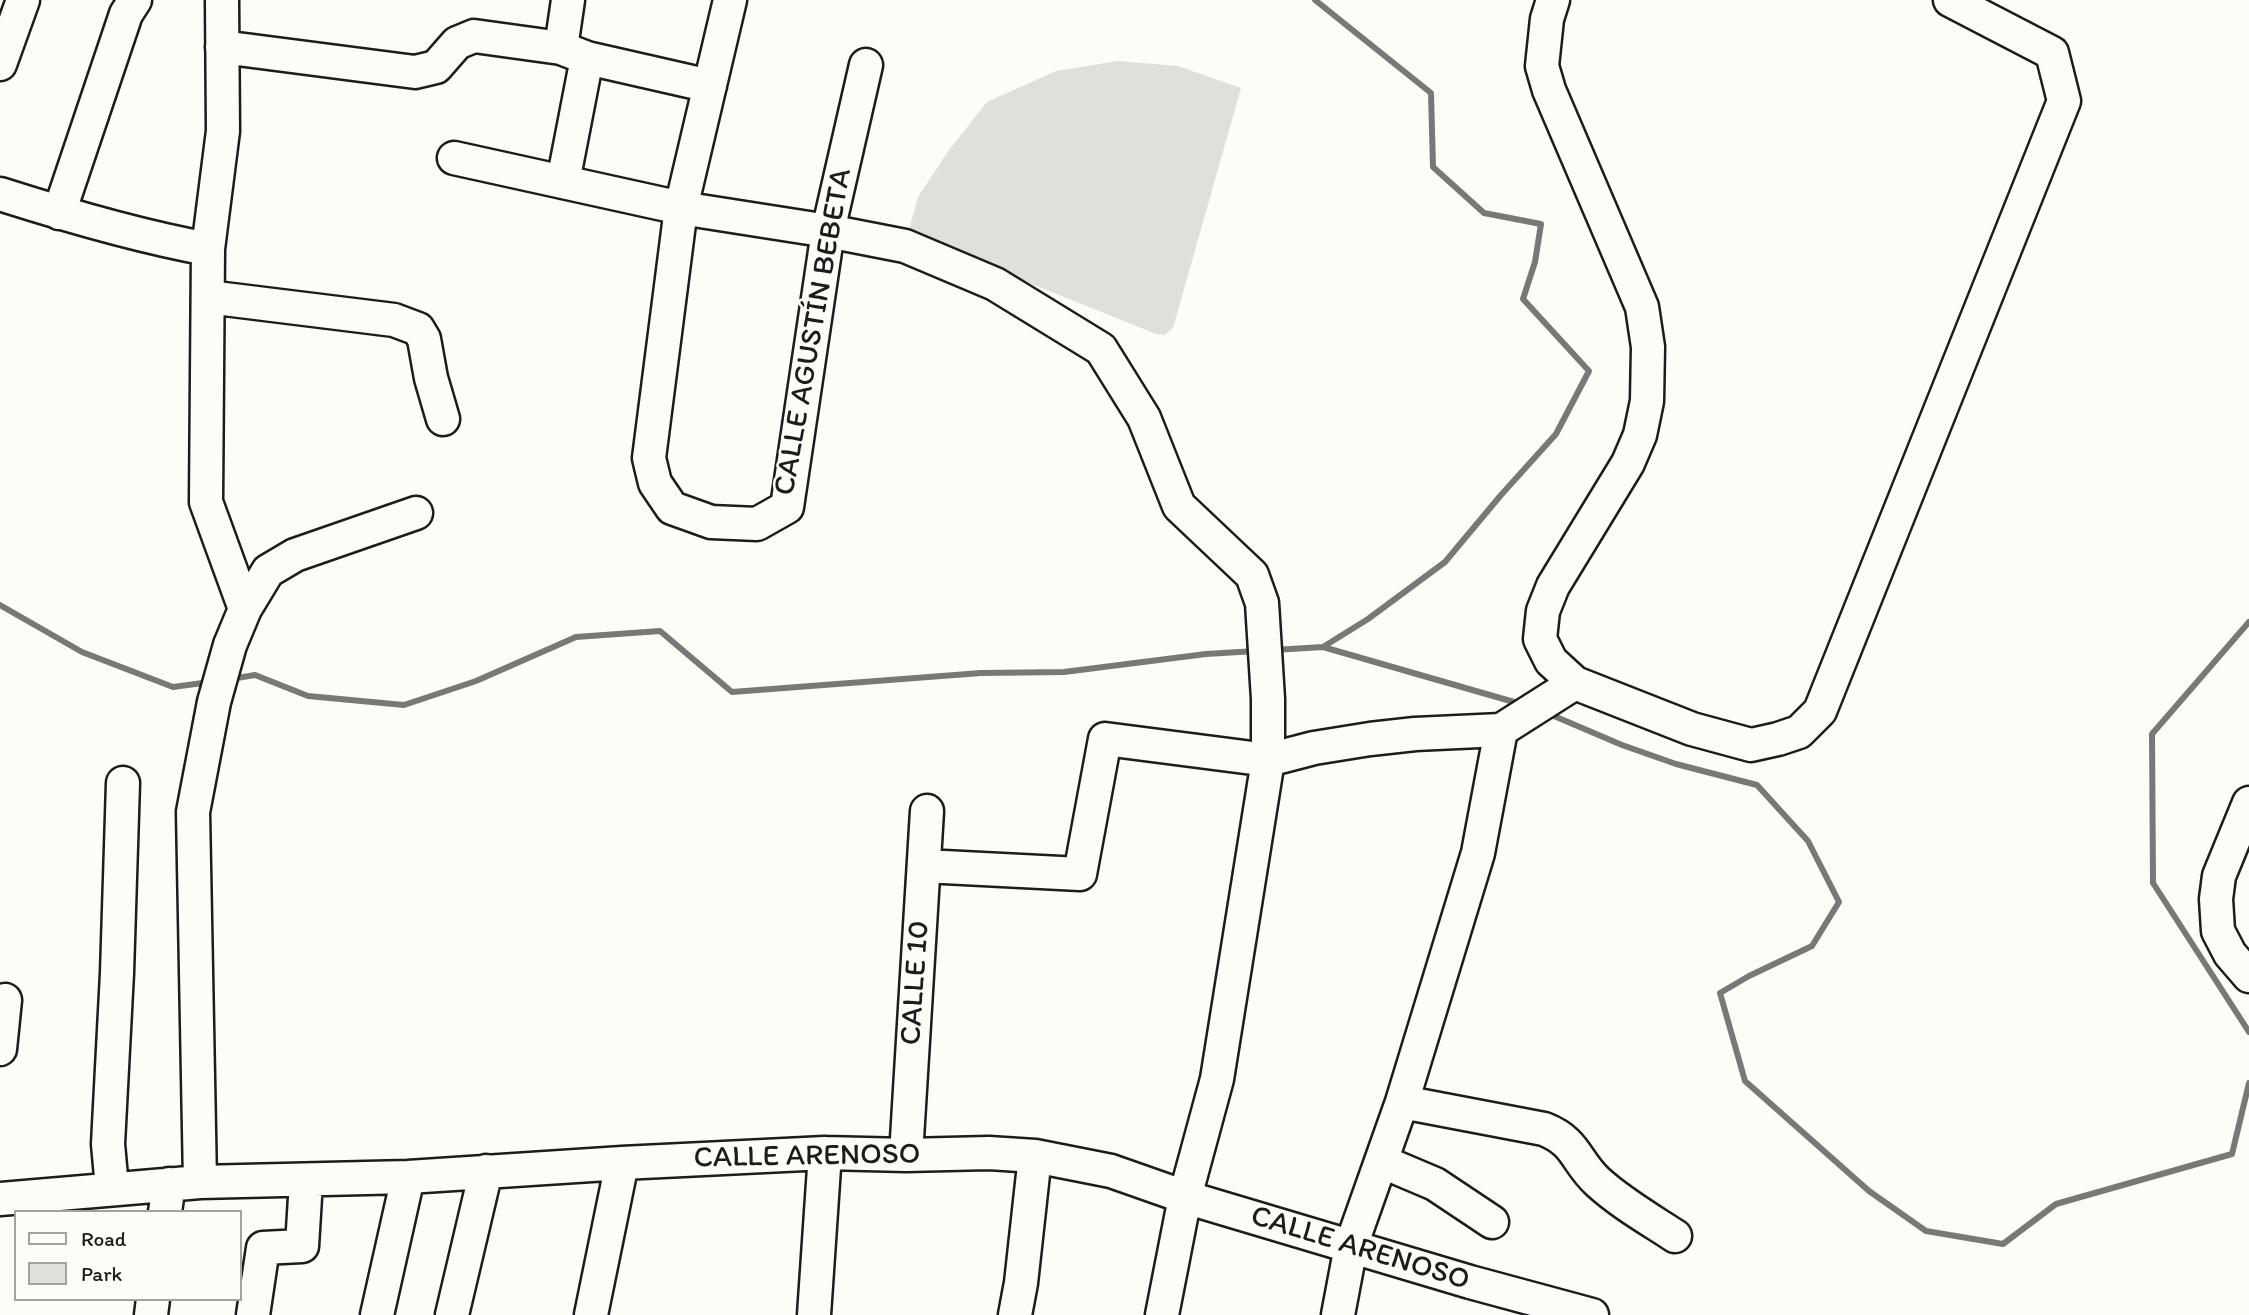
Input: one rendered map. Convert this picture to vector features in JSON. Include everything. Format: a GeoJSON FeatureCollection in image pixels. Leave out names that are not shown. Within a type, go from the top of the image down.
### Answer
{"type":"FeatureCollection","features":[{"type":"Feature","properties":{"kind":"street"},"geometry":{"type":"LineString","coordinates":[[0,64],[23,0]]}},
{"type":"Feature","properties":{"kind":"street"},"geometry":{"type":"LineString","coordinates":[[59,213],[126,14],[135,0]]}},
{"type":"Feature","properties":{"kind":"street"},"geometry":{"type":"LineString","coordinates":[[222,0],[223,131],[208,249],[206,502],[245,608]]}},
{"type":"Feature","properties":{"kind":"street"},"geometry":{"type":"LineString","coordinates":[[563,182],[574,53],[568,0]]}},
{"type":"Feature","properties":{"kind":"street","name":"CALLE AGUSTÍN BEBETA"},"geometry":{"type":"LineString","coordinates":[[730,0],[681,208],[649,458],[655,483],[672,508],[711,522],[757,524],[787,507],[828,231],[866,65]]}},
{"type":"Feature","properties":{"kind":"street"},"geometry":{"type":"LineString","coordinates":[[1553,0],[1547,19],[1542,66],[1549,90],[1642,307],[1648,347],[1647,401],[1640,435],[1629,463],[1553,586],[1543,611],[1540,639],[1564,691]]}},
{"type":"Feature","properties":{"kind":"street"},"geometry":{"type":"LineString","coordinates":[[923,866],[1080,874],[1105,739],[1268,760],[1370,738],[1507,727],[1564,691],[1751,745],[1799,732],[1820,711],[2064,102],[2052,53],[1950,0]]}},
{"type":"Feature","properties":{"kind":"street"},"geometry":{"type":"LineString","coordinates":[[222,47],[415,72],[436,67],[457,43],[474,36],[574,53],[710,86]]}},
{"type":"Feature","properties":{"kind":"street"},"geometry":{"type":"LineString","coordinates":[[454,158],[681,208],[905,246],[995,284],[1101,349],[1144,418],[1179,506],[1252,575],[1262,603],[1268,699],[1268,760],[1217,1079],[1185,1197],[1162,1315]]}},
{"type":"Feature","properties":{"kind":"street"},"geometry":{"type":"LineString","coordinates":[[0,194],[154,239],[208,249]]}},
{"type":"Feature","properties":{"kind":"street"},"geometry":{"type":"LineString","coordinates":[[208,297],[394,320],[418,329],[424,340],[443,419]]}},
{"type":"Feature","properties":{"kind":"street"},"geometry":{"type":"LineString","coordinates":[[178,1192],[193,812],[214,702],[230,645],[245,608],[268,571],[295,555],[416,513]]}},
{"type":"Feature","properties":{"kind":"street"},"geometry":{"type":"LineString","coordinates":[[1338,1315],[1352,1246],[1383,1162],[1478,853],[1507,727]]}},
{"type":"Feature","properties":{"kind":"street"},"geometry":{"type":"LineString","coordinates":[[112,1188],[108,1144],[123,783]]}},
{"type":"Feature","properties":{"kind":"street"},"geometry":{"type":"LineString","coordinates":[[2249,803],[2219,876],[2216,899],[2218,931],[2230,954],[2249,976]]}},
{"type":"Feature","properties":{"kind":"street","name":"CALLE 10"},"geometry":{"type":"LineString","coordinates":[[906,1155],[927,811]]}},
{"type":"Feature","properties":{"kind":"street"},"geometry":{"type":"LineString","coordinates":[[0,1049],[5,1000]]}},
{"type":"Feature","properties":{"kind":"street"},"geometry":{"type":"LineString","coordinates":[[1402,1102],[1544,1129],[1559,1135],[1570,1145],[1595,1180],[1615,1197],[1675,1236]]}},
{"type":"Feature","properties":{"kind":"street"},"geometry":{"type":"LineString","coordinates":[[814,1315],[825,1153]]}},
{"type":"Feature","properties":{"kind":"street","name":"CALLE ARENOSO"},"geometry":{"type":"LineString","coordinates":[[0,1199],[112,1188],[178,1192],[306,1181],[825,1153],[989,1153],[1035,1156],[1111,1171],[1185,1197],[1572,1312]]}},
{"type":"Feature","properties":{"kind":"street"},"geometry":{"type":"LineString","coordinates":[[1015,1315],[1035,1156]]}},
{"type":"Feature","properties":{"kind":"street"},"geometry":{"type":"LineString","coordinates":[[1383,1162],[1435,1184],[1492,1222]]}},
{"type":"Feature","properties":{"kind":"street"},"geometry":{"type":"LineString","coordinates":[[591,1315],[622,1163]]}},
{"type":"Feature","properties":{"kind":"street"},"geometry":{"type":"LineString","coordinates":[[452,1315],[486,1171]]}},
{"type":"Feature","properties":{"kind":"street"},"geometry":{"type":"LineString","coordinates":[[377,1315],[408,1177]]}},
{"type":"Feature","properties":{"kind":"street"},"geometry":{"type":"LineString","coordinates":[[253,1315],[263,1248],[302,1246],[306,1181]]}},
{"type":"Feature","properties":{"kind":"green space"},"geometry":{"type":"Polygon","coordinates":[[[1118,61],[1178,66],[1241,88],[1173,328],[1165,335],[1156,334],[908,234],[918,197],[949,150],[987,102],[1056,71],[1118,61]]]}},
{"type":"Feature","properties":{"kind":"waterway"},"geometry":{"type":"LineString","coordinates":[[1315,0],[1431,93],[1433,167],[1484,213],[1541,224],[1535,262],[1523,299],[1589,371],[1556,434],[1445,562],[1368,619],[1323,647]]}},
{"type":"Feature","properties":{"kind":"waterway"},"geometry":{"type":"LineString","coordinates":[[0,605],[82,652],[173,687],[210,682]]}},
{"type":"Feature","properties":{"kind":"waterway"},"geometry":{"type":"LineString","coordinates":[[2249,622],[2152,734],[2153,883],[2249,1032]]}},
{"type":"Feature","properties":{"kind":"waterway"},"geometry":{"type":"LineString","coordinates":[[231,679],[255,675],[308,696],[404,705],[476,681],[576,637],[660,631],[732,692],[981,673],[1064,672],[1206,654],[1256,651]]}},
{"type":"Feature","properties":{"kind":"waterway"},"geometry":{"type":"LineString","coordinates":[[1274,650],[1323,647],[1521,704]]}},
{"type":"Feature","properties":{"kind":"waterway"},"geometry":{"type":"LineString","coordinates":[[1547,713],[1622,745],[1676,764],[1757,785],[1808,841],[1839,902],[1812,946],[1720,993],[1745,1081],[1869,1191],[1926,1231],[2003,1244],[2056,1204],[2232,1154],[2249,1083]]}}]}
